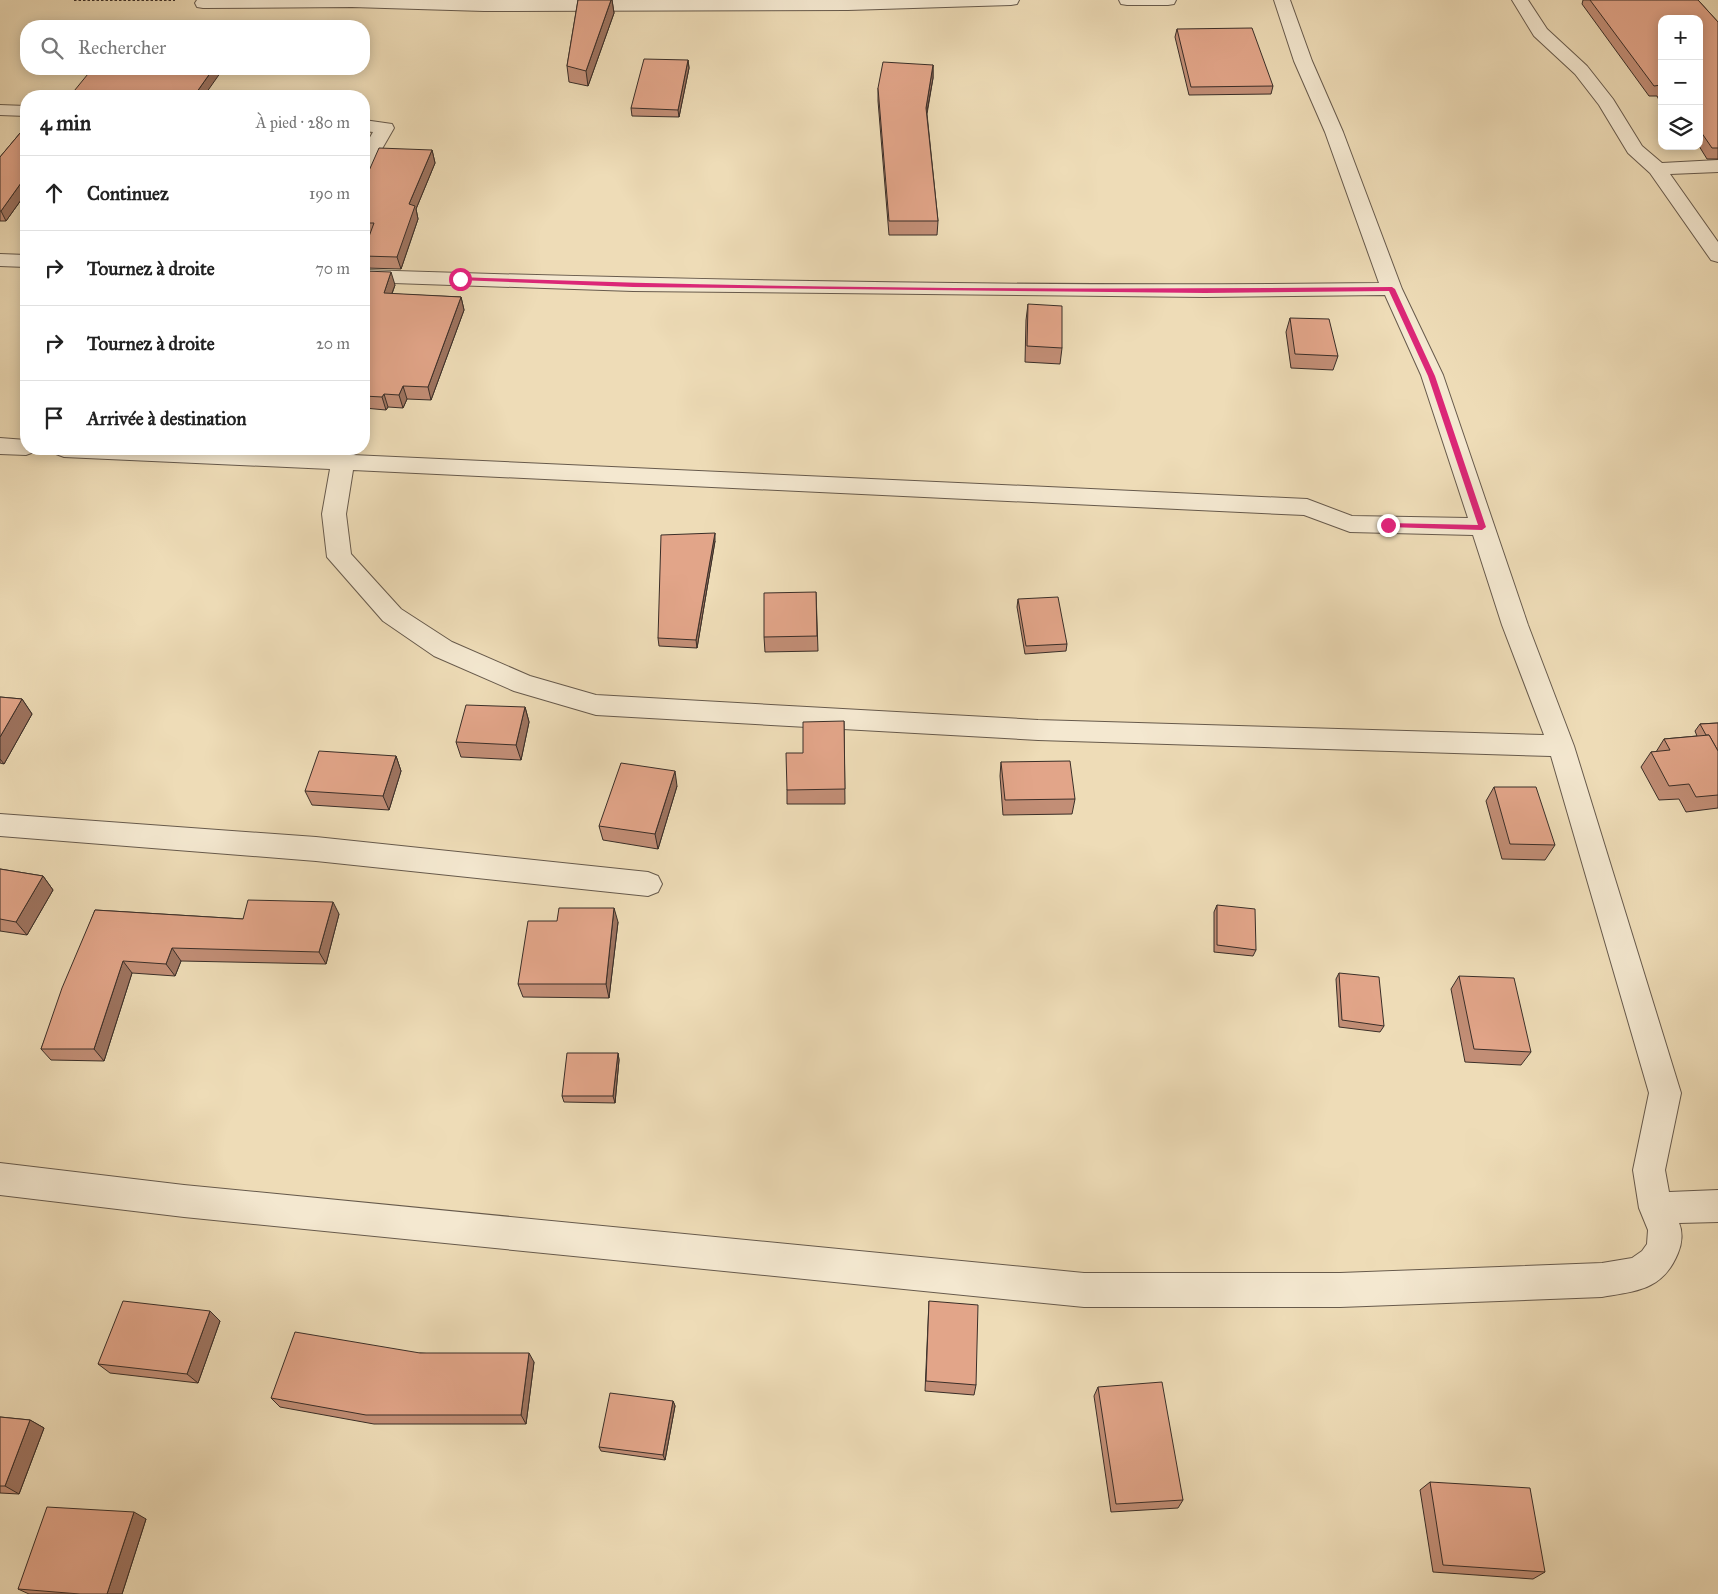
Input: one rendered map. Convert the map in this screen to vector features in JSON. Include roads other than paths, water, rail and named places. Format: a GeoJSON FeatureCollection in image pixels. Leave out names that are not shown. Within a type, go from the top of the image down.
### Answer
{"type":"FeatureCollection","features":[{"type":"Feature","properties":{"kind":"street"},"geometry":{"type":"LineString","coordinates":[[203,3],[352,2],[484,6],[838,5],[1011,0]]}},
{"type":"Feature","properties":{"kind":"street"},"geometry":{"type":"LineString","coordinates":[[1127,0],[1168,0]]}},
{"type":"Feature","properties":{"kind":"street"},"geometry":{"type":"LineString","coordinates":[[0,1179],[244,1207],[1084,1290],[1340,1290],[1602,1280],[1639,1274],[1654,1263],[1663,1249],[1665,1230],[1656,1208],[1649,1170],[1666,1093],[1561,746],[1515,625],[1432,376],[1392,289],[1334,132],[1303,61],[1282,0]]}},
{"type":"Feature","properties":{"kind":"street"},"geometry":{"type":"LineString","coordinates":[[1520,0],[1540,32],[1581,70],[1607,104],[1635,149],[1657,169],[1718,256]]}},
{"type":"Feature","properties":{"kind":"street"},"geometry":{"type":"LineString","coordinates":[[0,110],[20,111]]}},
{"type":"Feature","properties":{"kind":"street"},"geometry":{"type":"LineString","coordinates":[[370,127],[385,128],[370,154]]}},
{"type":"Feature","properties":{"kind":"street"},"geometry":{"type":"LineString","coordinates":[[1657,169],[1718,166]]}},
{"type":"Feature","properties":{"kind":"street"},"geometry":{"type":"LineString","coordinates":[[0,260],[20,261]]}},
{"type":"Feature","properties":{"kind":"street"},"geometry":{"type":"LineString","coordinates":[[370,276],[633,286],[1205,291],[1392,289]]}},
{"type":"Feature","properties":{"kind":"street"},"geometry":{"type":"LineString","coordinates":[[0,446],[20,447]]}},
{"type":"Feature","properties":{"kind":"street"},"geometry":{"type":"LineString","coordinates":[[193,455],[1307,507],[1350,524],[1482,527]]}},
{"type":"Feature","properties":{"kind":"street"},"geometry":{"type":"LineString","coordinates":[[343,462],[334,514],[339,557],[392,615],[443,650],[523,684],[596,705],[1038,730],[1561,746]]}},
{"type":"Feature","properties":{"kind":"street"},"geometry":{"type":"LineString","coordinates":[[0,825],[316,849],[648,884]]}},
{"type":"Feature","properties":{"kind":"street"},"geometry":{"type":"LineString","coordinates":[[1656,1208],[1718,1206]]}}]}
